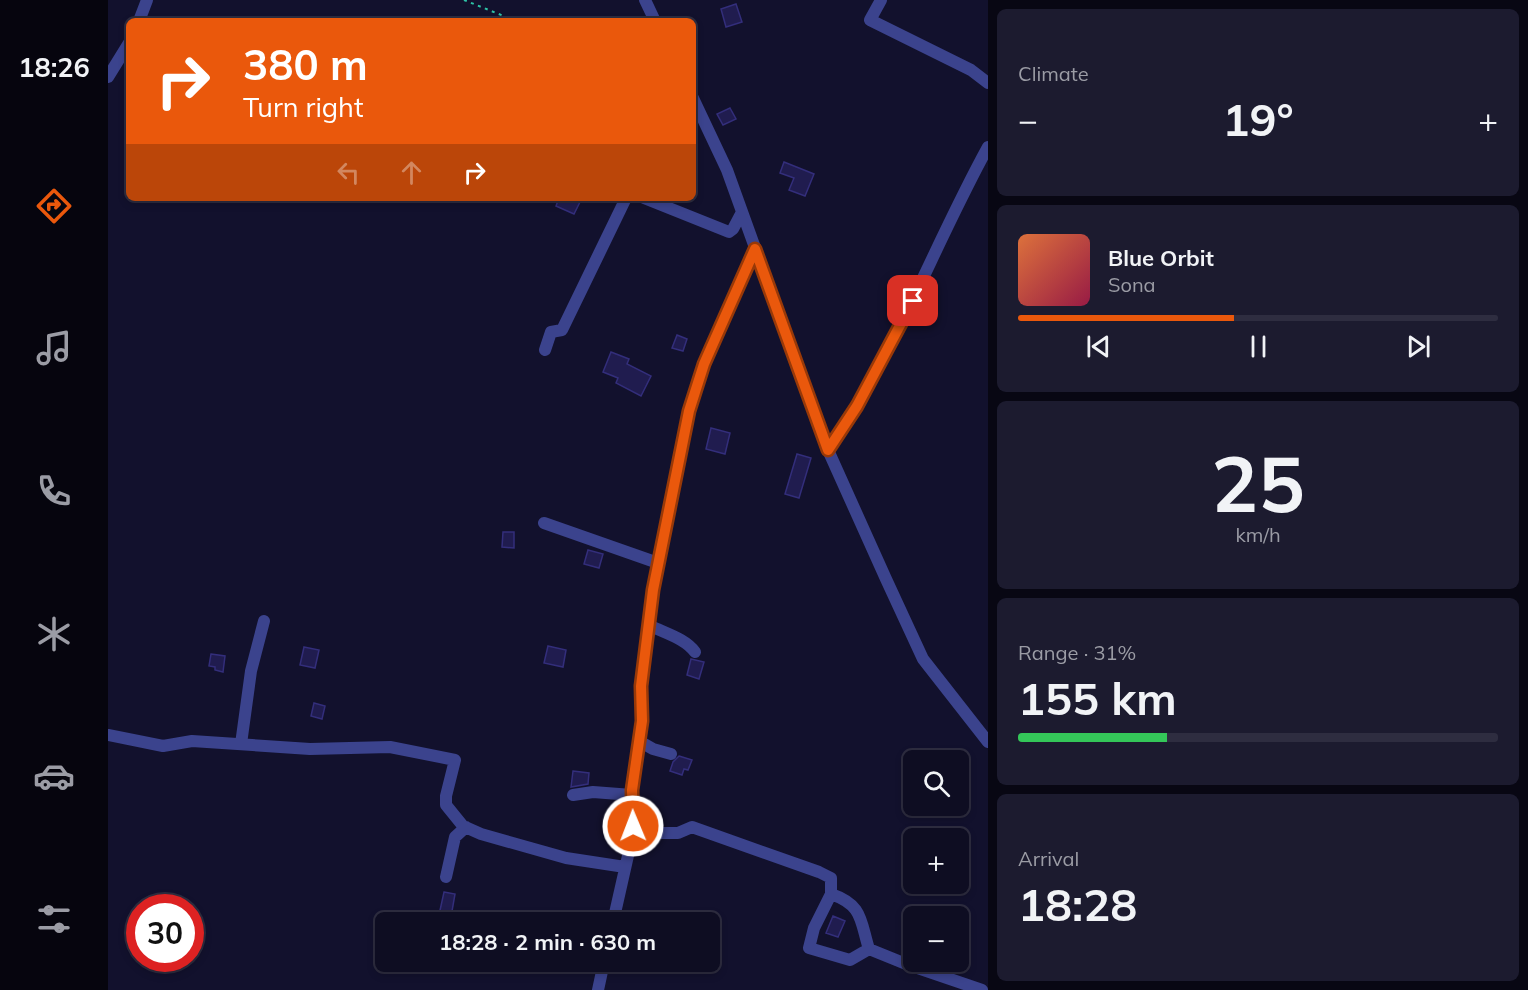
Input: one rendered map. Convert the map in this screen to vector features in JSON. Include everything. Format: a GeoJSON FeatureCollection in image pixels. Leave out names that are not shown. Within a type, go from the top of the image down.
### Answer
{"type":"FeatureCollection","features":[{"type":"Feature","properties":{"kind":"street"},"geometry":{"type":"LineString","coordinates":[[140,18],[147,0]]}},
{"type":"Feature","properties":{"kind":"street"},"geometry":{"type":"LineString","coordinates":[[645,0],[654,18]]}},
{"type":"Feature","properties":{"kind":"street"},"geometry":{"type":"LineString","coordinates":[[881,0],[870,20],[970,70],[988,83]]}},
{"type":"Feature","properties":{"kind":"street"},"geometry":{"type":"LineString","coordinates":[[108,77],[126,48]]}},
{"type":"Feature","properties":{"kind":"street"},"geometry":{"type":"LineString","coordinates":[[696,104],[727,170],[828,450],[923,659],[988,742]]}},
{"type":"Feature","properties":{"kind":"street"},"geometry":{"type":"LineString","coordinates":[[828,450],[857,406],[924,280],[959,199],[988,147]]}},
{"type":"Feature","properties":{"kind":"street"},"geometry":{"type":"LineString","coordinates":[[545,350],[551,332],[562,330],[625,201]]}},
{"type":"Feature","properties":{"kind":"street"},"geometry":{"type":"LineString","coordinates":[[652,201],[729,232],[733,230],[742,212]]}},
{"type":"Feature","properties":{"kind":"street"},"geometry":{"type":"LineString","coordinates":[[615,912],[632,838],[634,813],[632,795],[639,741],[641,686],[648,625],[658,563],[689,411],[704,364],[755,249]]}},
{"type":"Feature","properties":{"kind":"street"},"geometry":{"type":"LineString","coordinates":[[544,523],[658,563]]}},
{"type":"Feature","properties":{"kind":"street"},"geometry":{"type":"LineString","coordinates":[[241,744],[251,671],[264,621]]}},
{"type":"Feature","properties":{"kind":"street"},"geometry":{"type":"LineString","coordinates":[[648,625],[688,642],[695,652]]}},
{"type":"Feature","properties":{"kind":"street"},"geometry":{"type":"LineString","coordinates":[[108,735],[163,746],[192,741],[310,749],[390,747],[455,760],[446,805],[466,827],[481,834],[566,858],[625,867]]}},
{"type":"Feature","properties":{"kind":"street"},"geometry":{"type":"LineString","coordinates":[[639,741],[653,749],[671,754]]}},
{"type":"Feature","properties":{"kind":"street"},"geometry":{"type":"LineString","coordinates":[[573,795],[593,792],[632,795]]}},
{"type":"Feature","properties":{"kind":"street"},"geometry":{"type":"LineString","coordinates":[[446,877],[455,837],[466,827]]}},
{"type":"Feature","properties":{"kind":"street"},"geometry":{"type":"LineString","coordinates":[[632,838],[639,840],[650,832],[678,833],[692,827],[819,872],[831,878],[831,894],[814,928],[809,948],[850,960],[869,949]]}},
{"type":"Feature","properties":{"kind":"street"},"geometry":{"type":"LineString","coordinates":[[831,894],[846,899],[858,911],[869,949]]}},
{"type":"Feature","properties":{"kind":"street"},"geometry":{"type":"LineString","coordinates":[[869,949],[982,990]]}},
{"type":"Feature","properties":{"kind":"street"},"geometry":{"type":"LineString","coordinates":[[598,990],[602,972]]}},
{"type":"Feature","properties":{"kind":"path"},"geometry":{"type":"LineString","coordinates":[[464,0],[509,18]]}},
{"type":"Feature","properties":{"kind":"building"},"geometry":{"type":"Polygon","coordinates":[[[736,4],[742,22],[726,27],[721,9],[736,4]]]}},
{"type":"Feature","properties":{"kind":"building"},"geometry":{"type":"Polygon","coordinates":[[[730,108],[736,119],[723,125],[717,114],[730,108]]]}},
{"type":"Feature","properties":{"kind":"building"},"geometry":{"type":"Polygon","coordinates":[[[784,162],[814,174],[805,196],[789,190],[794,178],[780,173],[784,162]]]}},
{"type":"Feature","properties":{"kind":"building"},"geometry":{"type":"Polygon","coordinates":[[[558,201],[580,201],[574,214],[556,206],[558,201]]]}},
{"type":"Feature","properties":{"kind":"building"},"geometry":{"type":"Polygon","coordinates":[[[677,335],[687,339],[683,351],[672,348],[677,335]]]}},
{"type":"Feature","properties":{"kind":"building"},"geometry":{"type":"Polygon","coordinates":[[[611,352],[629,359],[627,364],[651,376],[641,396],[616,383],[618,378],[603,372],[611,352]]]}},
{"type":"Feature","properties":{"kind":"building"},"geometry":{"type":"Polygon","coordinates":[[[711,428],[730,433],[725,454],[706,449],[711,428]]]}},
{"type":"Feature","properties":{"kind":"building"},"geometry":{"type":"Polygon","coordinates":[[[797,454],[811,458],[799,498],[785,494],[797,454]]]}},
{"type":"Feature","properties":{"kind":"building"},"geometry":{"type":"Polygon","coordinates":[[[503,532],[514,532],[514,548],[502,547],[503,532]]]}},
{"type":"Feature","properties":{"kind":"building"},"geometry":{"type":"Polygon","coordinates":[[[588,550],[603,554],[599,568],[584,564],[588,550]]]}},
{"type":"Feature","properties":{"kind":"building"},"geometry":{"type":"Polygon","coordinates":[[[548,646],[566,650],[563,667],[544,663],[548,646]]]}},
{"type":"Feature","properties":{"kind":"building"},"geometry":{"type":"Polygon","coordinates":[[[304,647],[319,650],[315,668],[300,665],[304,647]]]}},
{"type":"Feature","properties":{"kind":"building"},"geometry":{"type":"Polygon","coordinates":[[[211,654],[225,656],[223,672],[209,666],[211,654]]]}},
{"type":"Feature","properties":{"kind":"building"},"geometry":{"type":"Polygon","coordinates":[[[691,659],[704,662],[699,679],[687,675],[691,659]]]}},
{"type":"Feature","properties":{"kind":"building"},"geometry":{"type":"Polygon","coordinates":[[[314,703],[325,706],[322,719],[311,716],[314,703]]]}},
{"type":"Feature","properties":{"kind":"building"},"geometry":{"type":"Polygon","coordinates":[[[679,756],[692,760],[688,770],[684,769],[682,775],[670,771],[673,762],[679,756]]]}},
{"type":"Feature","properties":{"kind":"building"},"geometry":{"type":"Polygon","coordinates":[[[573,771],[589,773],[588,784],[571,787],[573,771]]]}},
{"type":"Feature","properties":{"kind":"building"},"geometry":{"type":"Polygon","coordinates":[[[444,892],[455,894],[452,912],[440,912],[444,892]]]}},
{"type":"Feature","properties":{"kind":"building"},"geometry":{"type":"Polygon","coordinates":[[[833,916],[845,921],[838,937],[826,933],[833,916]]]}},
{"type":"Feature","properties":{"kind":"route"},"geometry":{"type":"LineString","coordinates":[[633,826],[632,790],[642,721],[641,686],[653,590],[689,411],[704,364],[755,249],[828,450],[857,406],[913,301]]}}]}
